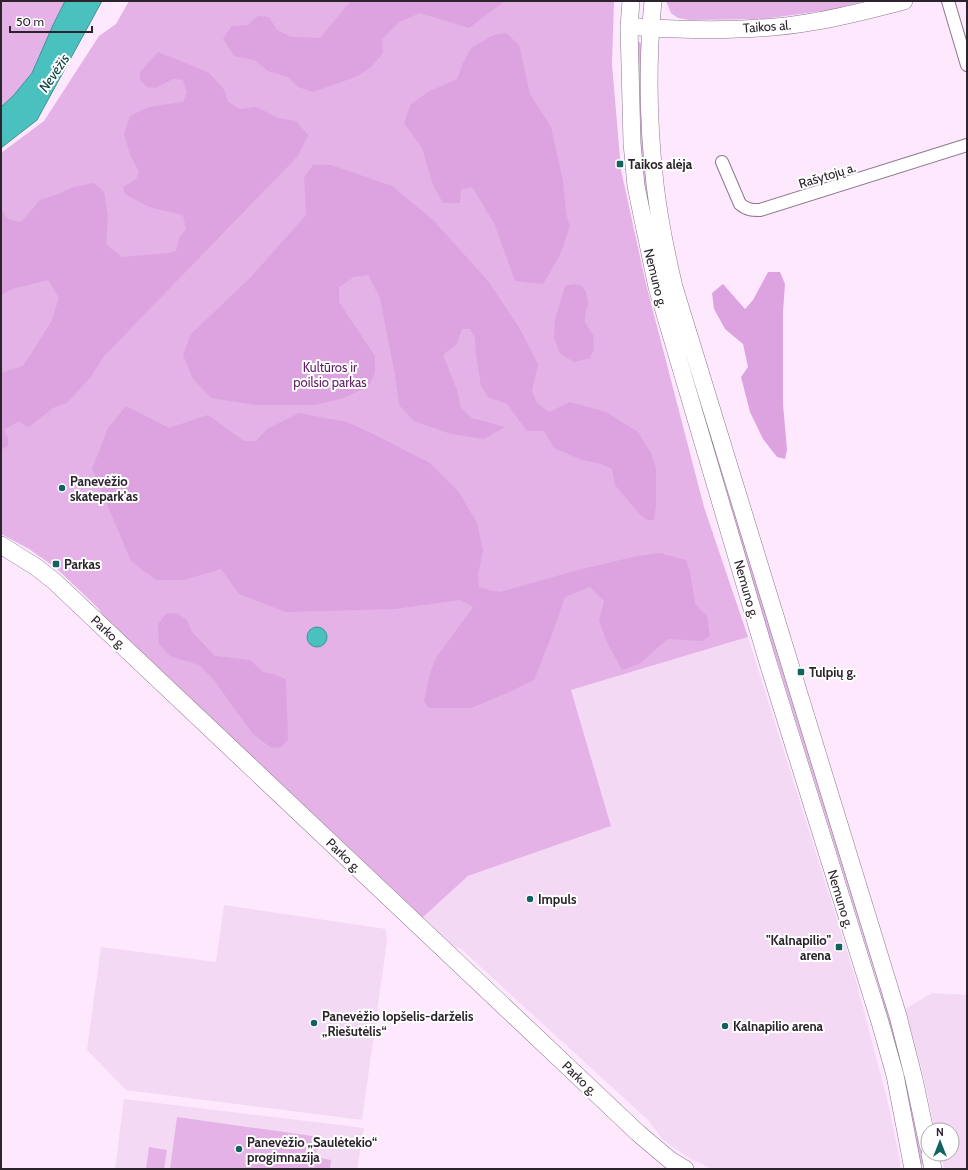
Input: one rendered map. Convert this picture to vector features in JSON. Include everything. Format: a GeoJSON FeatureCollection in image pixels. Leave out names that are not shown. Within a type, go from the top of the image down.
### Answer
{"type":"FeatureCollection","features":[{"type":"Feature","properties":{"kind":"main road","name":"Nemuno g."},"geometry":{"type":"LineString","coordinates":[[631,1],[628,27],[630,123],[635,178],[657,287],[769,666],[880,1022],[895,1075],[913,1169]]}},
{"type":"Feature","properties":{"kind":"main road","name":"Nemuno g."},"geometry":{"type":"LineString","coordinates":[[653,1],[650,28],[649,104],[654,178],[662,234],[674,287],[898,1016],[923,1122]]}},
{"type":"Feature","properties":{"kind":"main road","name":"Taikos al."},"geometry":{"type":"LineString","coordinates":[[628,27],[684,30],[769,27],[835,18],[904,1]]}},
{"type":"Feature","properties":{"kind":"main road","name":"Parko g."},"geometry":{"type":"LineString","coordinates":[[1,545],[36,567],[54,581],[638,1133],[670,1160],[685,1169]]}},
{"type":"Feature","properties":{"kind":"main road"},"geometry":{"type":"LineString","coordinates":[[905,1169],[909,1150]]}},
{"type":"Feature","properties":{"kind":"street"},"geometry":{"type":"LineString","coordinates":[[948,1],[967,65]]}},
{"type":"Feature","properties":{"kind":"street","name":"Rašytojų a."},"geometry":{"type":"LineString","coordinates":[[722,162],[740,204],[744,208],[750,210],[760,210],[967,145]]}},
{"type":"Feature","properties":{"kind":"shaded area"},"geometry":{"type":"Polygon","coordinates":[[[748,637],[855,977],[887,1099],[900,1160],[900,1169],[712,1169],[689,1158],[663,1140],[649,1121],[461,949],[447,944],[421,919],[468,876],[611,826],[571,690],[748,637]]]}},
{"type":"Feature","properties":{"kind":"shaded area"},"geometry":{"type":"Polygon","coordinates":[[[224,905],[386,929],[387,941],[362,1120],[126,1090],[87,1050],[101,947],[216,962],[224,905]]]}},
{"type":"Feature","properties":{"kind":"shaded area"},"geometry":{"type":"Polygon","coordinates":[[[932,993],[967,995],[967,1169],[944,1169],[943,1162],[960,1162],[960,1122],[933,1122],[922,1070],[905,1009],[932,993]]]}},
{"type":"Feature","properties":{"kind":"shaded area","name":"Panevėžio „Saulėtekio“ progimnazija"},"geometry":{"type":"Polygon","coordinates":[[[124,1099],[364,1128],[357,1169],[115,1169],[124,1099]]]}},
{"type":"Feature","properties":{"kind":"green space"},"geometry":{"type":"Polygon","coordinates":[[[1,1],[65,1],[32,73],[13,96],[1,107],[1,1]]]}},
{"type":"Feature","properties":{"kind":"green space","name":"Kultūros ir poilsio parkas"},"geometry":{"type":"Polygon","coordinates":[[[129,1],[614,1],[612,64],[621,170],[646,284],[704,507],[748,637],[571,690],[611,826],[468,876],[421,919],[108,623],[98,608],[56,568],[29,549],[1,534],[1,153],[44,121],[99,36],[116,24],[129,1]]]}},
{"type":"Feature","properties":{"kind":"green space"},"geometry":{"type":"Polygon","coordinates":[[[351,1],[505,1],[469,28],[420,13],[399,22],[382,39],[383,53],[371,67],[358,76],[313,92],[298,87],[288,77],[268,71],[254,60],[234,56],[223,39],[232,26],[248,25],[258,16],[269,17],[277,30],[291,37],[320,38],[351,1]]]}},
{"type":"Feature","properties":{"kind":"green space"},"geometry":{"type":"Polygon","coordinates":[[[666,1],[866,1],[830,10],[763,19],[690,20],[678,18],[671,13],[666,1]]]}},
{"type":"Feature","properties":{"kind":"green space"},"geometry":{"type":"Polygon","coordinates":[[[506,33],[519,45],[530,94],[551,127],[563,181],[566,214],[570,226],[560,255],[543,284],[515,281],[494,223],[472,187],[461,189],[460,203],[443,203],[433,185],[422,148],[404,123],[411,104],[428,92],[457,79],[471,48],[494,35],[506,33]]]}},
{"type":"Feature","properties":{"kind":"green space"},"geometry":{"type":"Polygon","coordinates":[[[637,43],[641,43],[642,104],[646,174],[894,1022],[920,1133],[920,1162],[924,1162],[924,1165],[920,1163],[904,1084],[879,987],[703,424],[664,291],[641,166],[637,43]]]}},
{"type":"Feature","properties":{"kind":"green space"},"geometry":{"type":"Polygon","coordinates":[[[158,52],[208,72],[224,89],[228,102],[240,109],[257,107],[278,118],[296,121],[308,135],[298,156],[104,356],[90,378],[67,403],[53,408],[29,427],[19,421],[4,430],[8,438],[8,446],[1,450],[1,373],[23,366],[51,322],[59,298],[48,280],[12,289],[1,295],[1,209],[8,219],[21,222],[40,200],[59,194],[73,187],[94,183],[104,192],[108,216],[106,244],[122,257],[169,253],[176,251],[179,238],[186,229],[183,215],[149,207],[125,194],[123,187],[136,179],[139,172],[130,155],[124,134],[130,116],[149,107],[183,102],[187,93],[183,80],[173,79],[155,88],[147,87],[140,80],[140,72],[158,52]]]}},
{"type":"Feature","properties":{"kind":"green space"},"geometry":{"type":"Polygon","coordinates":[[[313,165],[331,165],[392,186],[433,220],[488,281],[520,329],[538,364],[532,391],[537,403],[549,412],[570,402],[606,412],[638,432],[651,453],[656,469],[656,504],[654,520],[648,520],[641,516],[615,485],[612,469],[598,463],[582,460],[554,448],[544,431],[527,431],[507,404],[488,397],[481,386],[475,338],[470,329],[462,329],[457,344],[443,355],[457,390],[461,408],[472,418],[505,427],[484,439],[451,434],[414,421],[399,405],[395,375],[380,298],[368,275],[354,277],[339,287],[339,302],[375,356],[375,372],[369,386],[344,398],[315,405],[256,405],[211,398],[193,379],[183,355],[191,334],[251,277],[306,215],[304,177],[313,165]]]}},
{"type":"Feature","properties":{"kind":"green space"},"geometry":{"type":"Polygon","coordinates":[[[768,272],[780,272],[785,284],[783,312],[783,404],[787,450],[785,459],[777,457],[763,439],[750,412],[741,377],[748,367],[743,344],[725,329],[714,309],[712,293],[723,284],[745,309],[753,300],[768,272]]]}},
{"type":"Feature","properties":{"kind":"green space"},"geometry":{"type":"Polygon","coordinates":[[[573,284],[582,286],[586,292],[588,303],[585,323],[593,335],[594,349],[590,358],[574,362],[560,354],[554,338],[555,320],[565,286],[573,284]]]}},
{"type":"Feature","properties":{"kind":"green space"},"geometry":{"type":"Polygon","coordinates":[[[126,406],[169,428],[208,415],[244,441],[256,441],[267,429],[299,413],[347,422],[430,463],[459,492],[477,523],[483,551],[478,574],[479,587],[500,592],[574,571],[637,556],[660,553],[686,560],[690,571],[695,604],[707,616],[710,636],[702,641],[668,639],[639,664],[622,670],[607,642],[599,621],[604,601],[590,587],[565,597],[534,680],[471,708],[429,708],[424,701],[430,673],[436,658],[473,607],[460,600],[395,609],[286,612],[239,594],[221,569],[184,580],[156,580],[131,561],[92,469],[108,428],[126,406]]]}},
{"type":"Feature","properties":{"kind":"green space"},"geometry":{"type":"Polygon","coordinates":[[[177,613],[187,620],[192,632],[215,656],[250,660],[263,672],[286,679],[288,740],[279,748],[270,747],[253,734],[215,681],[199,665],[170,656],[159,644],[158,624],[166,614],[177,613]]]}},
{"type":"Feature","properties":{"kind":"green space"},"geometry":{"type":"Polygon","coordinates":[[[177,1117],[319,1137],[315,1157],[331,1160],[330,1169],[170,1169],[177,1117]]]}},
{"type":"Feature","properties":{"kind":"green space"},"geometry":{"type":"Polygon","coordinates":[[[149,1147],[167,1150],[164,1169],[146,1169],[149,1147]]]}},
{"type":"Feature","properties":{"kind":"water","name":"Nevėžis"},"geometry":{"type":"Polygon","coordinates":[[[65,1],[102,1],[37,120],[1,148],[1,107],[13,96],[32,73],[65,1]]]}},
{"type":"Feature","properties":{"kind":"water"},"geometry":{"type":"Polygon","coordinates":[[[317,627],[324,630],[327,637],[324,644],[317,647],[310,644],[307,637],[310,630],[317,627]]]}},
{"type":"Feature","properties":{"kind":"place","name":"Taikos alėja"},"geometry":{"type":"Point","coordinates":[620,164]}},
{"type":"Feature","properties":{"kind":"place","name":"Panevėžio skatepark'as"},"geometry":{"type":"Point","coordinates":[62,488]}},
{"type":"Feature","properties":{"kind":"place","name":"Parkas"},"geometry":{"type":"Point","coordinates":[56,564]}},
{"type":"Feature","properties":{"kind":"place","name":"Tulpių g."},"geometry":{"type":"Point","coordinates":[801,672]}},
{"type":"Feature","properties":{"kind":"place","name":"Impuls"},"geometry":{"type":"Point","coordinates":[530,899]}},
{"type":"Feature","properties":{"kind":"place","name":"\"Kalnapilio\" arena"},"geometry":{"type":"Point","coordinates":[839,947]}},
{"type":"Feature","properties":{"kind":"place","name":"Panevėžio lopšelis-darželis „Riešutėlis“"},"geometry":{"type":"Point","coordinates":[314,1023]}},
{"type":"Feature","properties":{"kind":"place","name":"Kalnapilio arena"},"geometry":{"type":"Point","coordinates":[725,1026]}},
{"type":"Feature","properties":{"kind":"place","name":"Panevėžio „Saulėtekio“ progimnazija"},"geometry":{"type":"Point","coordinates":[239,1149]}}]}
